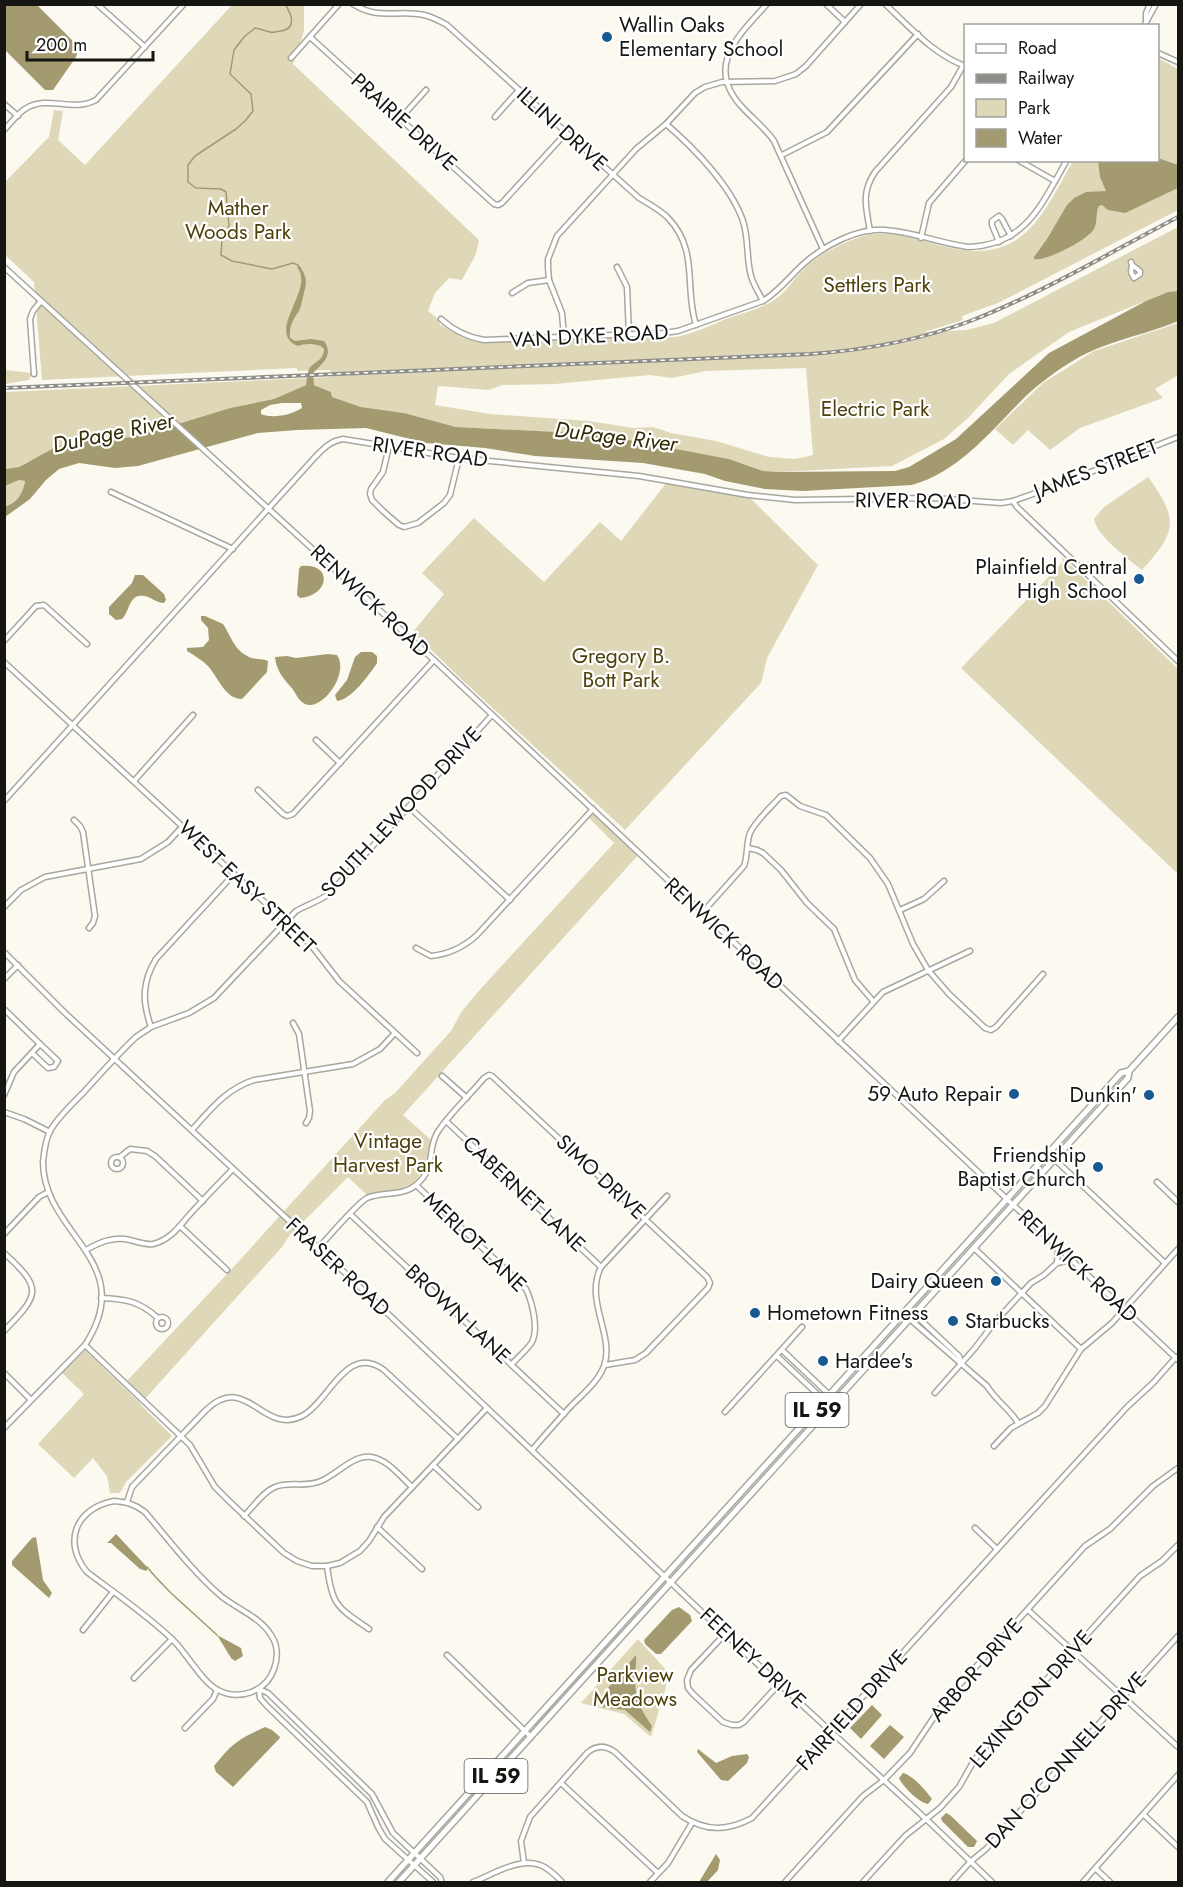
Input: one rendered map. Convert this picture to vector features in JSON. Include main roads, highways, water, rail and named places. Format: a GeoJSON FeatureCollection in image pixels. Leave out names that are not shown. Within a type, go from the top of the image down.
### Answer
{"type":"FeatureCollection","features":[{"type":"Feature","properties":{"kind":"main road","name":"IL 59"},"geometry":{"type":"LineString","coordinates":[[388,1882],[1121,1073],[1129,1071],[1179,1017]]}},
{"type":"Feature","properties":{"kind":"main road","name":"IL 59"},"geometry":{"type":"LineString","coordinates":[[399,1882],[1128,1078],[1129,1071]]}},
{"type":"Feature","properties":{"kind":"water"},"geometry":{"type":"Polygon","coordinates":[[[7,4],[37,5],[79,49],[53,90],[45,90],[5,50],[4,12],[7,4]]]}},
{"type":"Feature","properties":{"kind":"water"},"geometry":{"type":"Polygon","coordinates":[[[1159,158],[1178,165],[1178,188],[1125,213],[1099,206],[1094,229],[1084,239],[1056,254],[1034,259],[1067,205],[1074,198],[1086,192],[1106,191],[1100,177],[1098,162],[1159,162],[1159,158]]]}},
{"type":"Feature","properties":{"kind":"water"},"geometry":{"type":"Polygon","coordinates":[[[299,265],[302,270],[306,284],[299,311],[293,320],[290,338],[295,341],[311,339],[324,341],[328,355],[313,373],[314,385],[331,392],[332,397],[361,407],[404,413],[456,427],[597,434],[729,459],[763,471],[778,472],[895,471],[909,467],[956,439],[1049,353],[1146,301],[1168,292],[1178,291],[1178,321],[1110,344],[1071,362],[1032,391],[961,459],[930,479],[912,485],[803,491],[765,489],[725,481],[705,474],[643,463],[535,456],[485,448],[426,443],[366,428],[297,430],[258,433],[138,466],[115,468],[79,463],[59,469],[30,499],[5,517],[4,507],[12,504],[18,498],[25,481],[19,480],[5,486],[5,469],[19,467],[56,447],[75,442],[132,437],[230,408],[274,399],[306,385],[309,369],[321,358],[324,349],[312,344],[298,346],[289,339],[286,331],[300,287],[301,276],[297,267],[299,265]],[[301,403],[270,405],[261,410],[261,414],[276,416],[293,413],[302,408],[301,403]]]}},
{"type":"Feature","properties":{"kind":"water"},"geometry":{"type":"Polygon","coordinates":[[[301,566],[312,566],[319,569],[324,580],[317,592],[300,598],[297,595],[301,566]]]}},
{"type":"Feature","properties":{"kind":"water"},"geometry":{"type":"Polygon","coordinates":[[[135,575],[143,575],[164,594],[166,600],[164,603],[144,596],[135,597],[125,616],[116,620],[109,614],[109,607],[132,583],[135,575]]]}},
{"type":"Feature","properties":{"kind":"water"},"geometry":{"type":"Polygon","coordinates":[[[201,616],[223,624],[236,647],[244,654],[251,658],[268,661],[267,672],[242,699],[226,691],[208,666],[187,651],[187,648],[203,647],[209,640],[208,628],[201,620],[201,616]]]}},
{"type":"Feature","properties":{"kind":"water"},"geometry":{"type":"Polygon","coordinates":[[[361,652],[372,652],[377,656],[377,663],[354,692],[337,701],[335,695],[347,680],[355,657],[361,652]]]}},
{"type":"Feature","properties":{"kind":"water"},"geometry":{"type":"Polygon","coordinates":[[[337,655],[340,663],[337,681],[326,697],[312,705],[305,704],[282,676],[275,657],[296,658],[337,655]]]}},
{"type":"Feature","properties":{"kind":"water"},"geometry":{"type":"Polygon","coordinates":[[[116,1534],[147,1567],[147,1571],[140,1569],[111,1543],[107,1543],[116,1534]]]}},
{"type":"Feature","properties":{"kind":"water"},"geometry":{"type":"Polygon","coordinates":[[[36,1537],[43,1580],[52,1593],[49,1598],[12,1565],[12,1561],[32,1538],[36,1537]]]}},
{"type":"Feature","properties":{"kind":"water"},"geometry":{"type":"Polygon","coordinates":[[[679,1607],[690,1615],[692,1621],[661,1654],[656,1654],[645,1644],[644,1640],[672,1610],[679,1607]]]}},
{"type":"Feature","properties":{"kind":"water"},"geometry":{"type":"Polygon","coordinates":[[[217,1635],[241,1648],[243,1656],[235,1661],[231,1658],[217,1635]]]}},
{"type":"Feature","properties":{"kind":"water"},"geometry":{"type":"Polygon","coordinates":[[[636,1655],[637,1696],[652,1726],[650,1732],[625,1710],[601,1707],[597,1701],[636,1655]]]}},
{"type":"Feature","properties":{"kind":"water"},"geometry":{"type":"Polygon","coordinates":[[[872,1705],[882,1715],[861,1739],[850,1728],[872,1705]]]}},
{"type":"Feature","properties":{"kind":"water"},"geometry":{"type":"Polygon","coordinates":[[[890,1725],[904,1737],[884,1759],[870,1746],[890,1725]]]}},
{"type":"Feature","properties":{"kind":"water"},"geometry":{"type":"Polygon","coordinates":[[[265,1727],[272,1730],[280,1737],[279,1739],[233,1787],[216,1772],[214,1766],[236,1742],[265,1727]]]}},
{"type":"Feature","properties":{"kind":"water"},"geometry":{"type":"Polygon","coordinates":[[[698,1749],[716,1763],[732,1756],[747,1754],[749,1757],[747,1763],[728,1781],[721,1780],[697,1752],[698,1749]]]}},
{"type":"Feature","properties":{"kind":"water"},"geometry":{"type":"Polygon","coordinates":[[[903,1773],[915,1780],[929,1795],[932,1799],[928,1804],[916,1798],[904,1786],[899,1778],[903,1773]]]}},
{"type":"Feature","properties":{"kind":"water"},"geometry":{"type":"Polygon","coordinates":[[[946,1813],[977,1841],[974,1847],[968,1847],[942,1821],[941,1818],[946,1813]]]}},
{"type":"Feature","properties":{"kind":"water"},"geometry":{"type":"Polygon","coordinates":[[[716,1854],[720,1860],[718,1870],[707,1882],[699,1882],[716,1854]]]}},
{"type":"Feature","properties":{"kind":"waterway"},"geometry":{"type":"LineString","coordinates":[[285,4],[292,21],[289,27],[273,32],[255,28],[234,50],[230,74],[251,94],[253,111],[236,129],[195,156],[188,165],[188,182],[196,188],[221,189],[226,192],[229,226],[222,240],[221,255],[232,261],[272,269],[293,263],[298,265]]}},
{"type":"Feature","properties":{"kind":"waterway"},"geometry":{"type":"LineString","coordinates":[[147,1567],[171,1593],[217,1635]]}},
{"type":"Feature","properties":{"kind":"railway"},"geometry":{"type":"LineString","coordinates":[[4,388],[811,354],[852,350],[893,343],[973,320],[1051,284],[1178,217]]}},
{"type":"Feature","properties":{"kind":"place","name":"Wallin Oaks Elementary School"},"geometry":{"type":"Point","coordinates":[607,37]}},
{"type":"Feature","properties":{"kind":"place","name":"Plainfield Central High School"},"geometry":{"type":"Point","coordinates":[1139,579]}},
{"type":"Feature","properties":{"kind":"place","name":"59 Auto Repair"},"geometry":{"type":"Point","coordinates":[1014,1094]}},
{"type":"Feature","properties":{"kind":"place","name":"Dunkin'"},"geometry":{"type":"Point","coordinates":[1149,1095]}},
{"type":"Feature","properties":{"kind":"place","name":"Friendship Baptist Church"},"geometry":{"type":"Point","coordinates":[1098,1167]}},
{"type":"Feature","properties":{"kind":"place","name":"Dairy Queen"},"geometry":{"type":"Point","coordinates":[996,1281]}},
{"type":"Feature","properties":{"kind":"place","name":"Hometown Fitness"},"geometry":{"type":"Point","coordinates":[755,1313]}},
{"type":"Feature","properties":{"kind":"place","name":"Starbucks"},"geometry":{"type":"Point","coordinates":[953,1321]}},
{"type":"Feature","properties":{"kind":"place","name":"Hardee's"},"geometry":{"type":"Point","coordinates":[823,1361]}},
{"type":"Feature","properties":{"kind":"park label","name":"Mather Woods Park"},"geometry":{"type":"Point","coordinates":[238,220]}},
{"type":"Feature","properties":{"kind":"park label","name":"Settlers Park"},"geometry":{"type":"Point","coordinates":[877,285]}},
{"type":"Feature","properties":{"kind":"park label","name":"Electric Park"},"geometry":{"type":"Point","coordinates":[875,409]}},
{"type":"Feature","properties":{"kind":"park label","name":"Gregory B. Bott Park"},"geometry":{"type":"Point","coordinates":[621,668]}},
{"type":"Feature","properties":{"kind":"park label","name":"Vintage Harvest Park"},"geometry":{"type":"Point","coordinates":[388,1153]}},
{"type":"Feature","properties":{"kind":"park label","name":"Parkview Meadows"},"geometry":{"type":"Point","coordinates":[635,1687]}},
{"type":"Feature","properties":{"kind":"water label","name":"DuPage River"},"geometry":{"type":"Point","coordinates":[113,432]}},
{"type":"Feature","properties":{"kind":"water label","name":"DuPage River"},"geometry":{"type":"Point","coordinates":[616,436]}}]}
